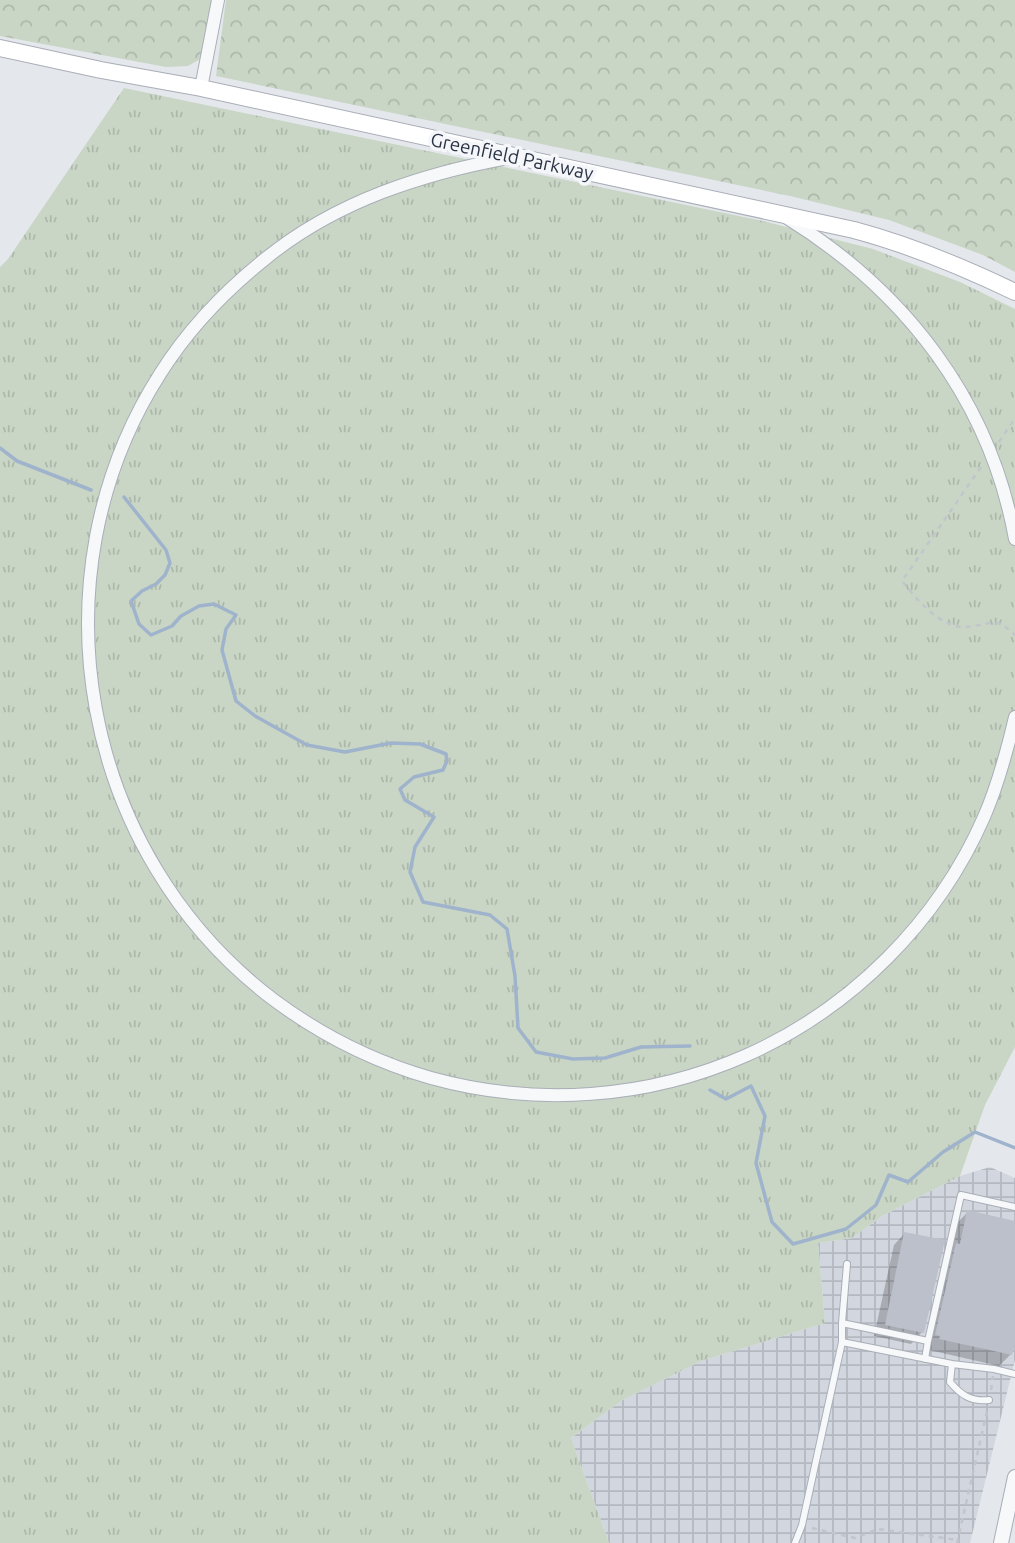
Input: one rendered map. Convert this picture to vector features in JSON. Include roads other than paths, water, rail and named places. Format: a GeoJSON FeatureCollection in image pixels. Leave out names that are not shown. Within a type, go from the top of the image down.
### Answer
{"type":"FeatureCollection","features":[{"type":"Feature","properties":{"kind":"main road","name":"Greenfield Parkway"},"geometry":{"type":"LineString","coordinates":[[0,48],[201,88],[854,230],[944,260],[1015,292]]}},
{"type":"Feature","properties":{"kind":"street"},"geometry":{"type":"LineString","coordinates":[[201,88],[218,0]]}},
{"type":"Feature","properties":{"kind":"street"},"geometry":{"type":"LineString","coordinates":[[516,157],[402,184],[331,216],[265,258],[208,312],[183,342],[140,408],[124,444],[100,519],[91,571],[88,638],[96,714],[115,785],[144,850],[163,882],[206,939],[258,988],[287,1010],[317,1029],[371,1056],[415,1073],[485,1090],[557,1096],[629,1090],[676,1080],[732,1062],[796,1030],[827,1010],[882,964],[929,910],[950,880],[979,828],[997,783],[1015,717]]}},
{"type":"Feature","properties":{"kind":"street"},"geometry":{"type":"LineString","coordinates":[[780,214],[817,236],[848,260],[906,314],[930,345],[953,378],[991,453],[1015,538]]}},
{"type":"Feature","properties":{"kind":"street"},"geometry":{"type":"LineString","coordinates":[[1002,1543],[1015,1477]]}},
{"type":"Feature","properties":{"kind":"lane"},"geometry":{"type":"LineString","coordinates":[[925,1359],[961,1195],[1015,1207]]}},
{"type":"Feature","properties":{"kind":"lane"},"geometry":{"type":"LineString","coordinates":[[795,1543],[802,1525],[842,1342],[847,1264]]}},
{"type":"Feature","properties":{"kind":"lane"},"geometry":{"type":"LineString","coordinates":[[842,1323],[928,1341]]}},
{"type":"Feature","properties":{"kind":"lane"},"geometry":{"type":"LineString","coordinates":[[842,1342],[1015,1374]]}},
{"type":"Feature","properties":{"kind":"lane"},"geometry":{"type":"LineString","coordinates":[[951,1364],[950,1382],[960,1394],[978,1401],[989,1400]]}},
{"type":"Feature","properties":{"kind":"waterway"},"geometry":{"type":"LineString","coordinates":[[0,448],[17,461],[91,490]]}},
{"type":"Feature","properties":{"kind":"waterway"},"geometry":{"type":"LineString","coordinates":[[124,497],[166,550],[170,563],[165,575],[156,584],[131,601],[139,624],[151,635],[172,626],[181,616],[199,606],[214,604],[236,615],[226,629],[222,650],[236,701],[255,716],[307,745],[345,752],[391,743],[420,744],[446,754],[447,761],[443,770],[414,777],[400,789],[405,800],[434,817],[415,847],[410,872],[423,902],[490,915],[507,929],[515,976],[518,1028],[536,1052],[573,1059],[605,1058],[641,1047],[690,1046]]}},
{"type":"Feature","properties":{"kind":"waterway"},"geometry":{"type":"LineString","coordinates":[[710,1090],[726,1099],[751,1086],[765,1116],[756,1163],[772,1222],[793,1244],[846,1229],[876,1205],[889,1175],[908,1182],[943,1152],[975,1132],[1015,1148]]}}]}
